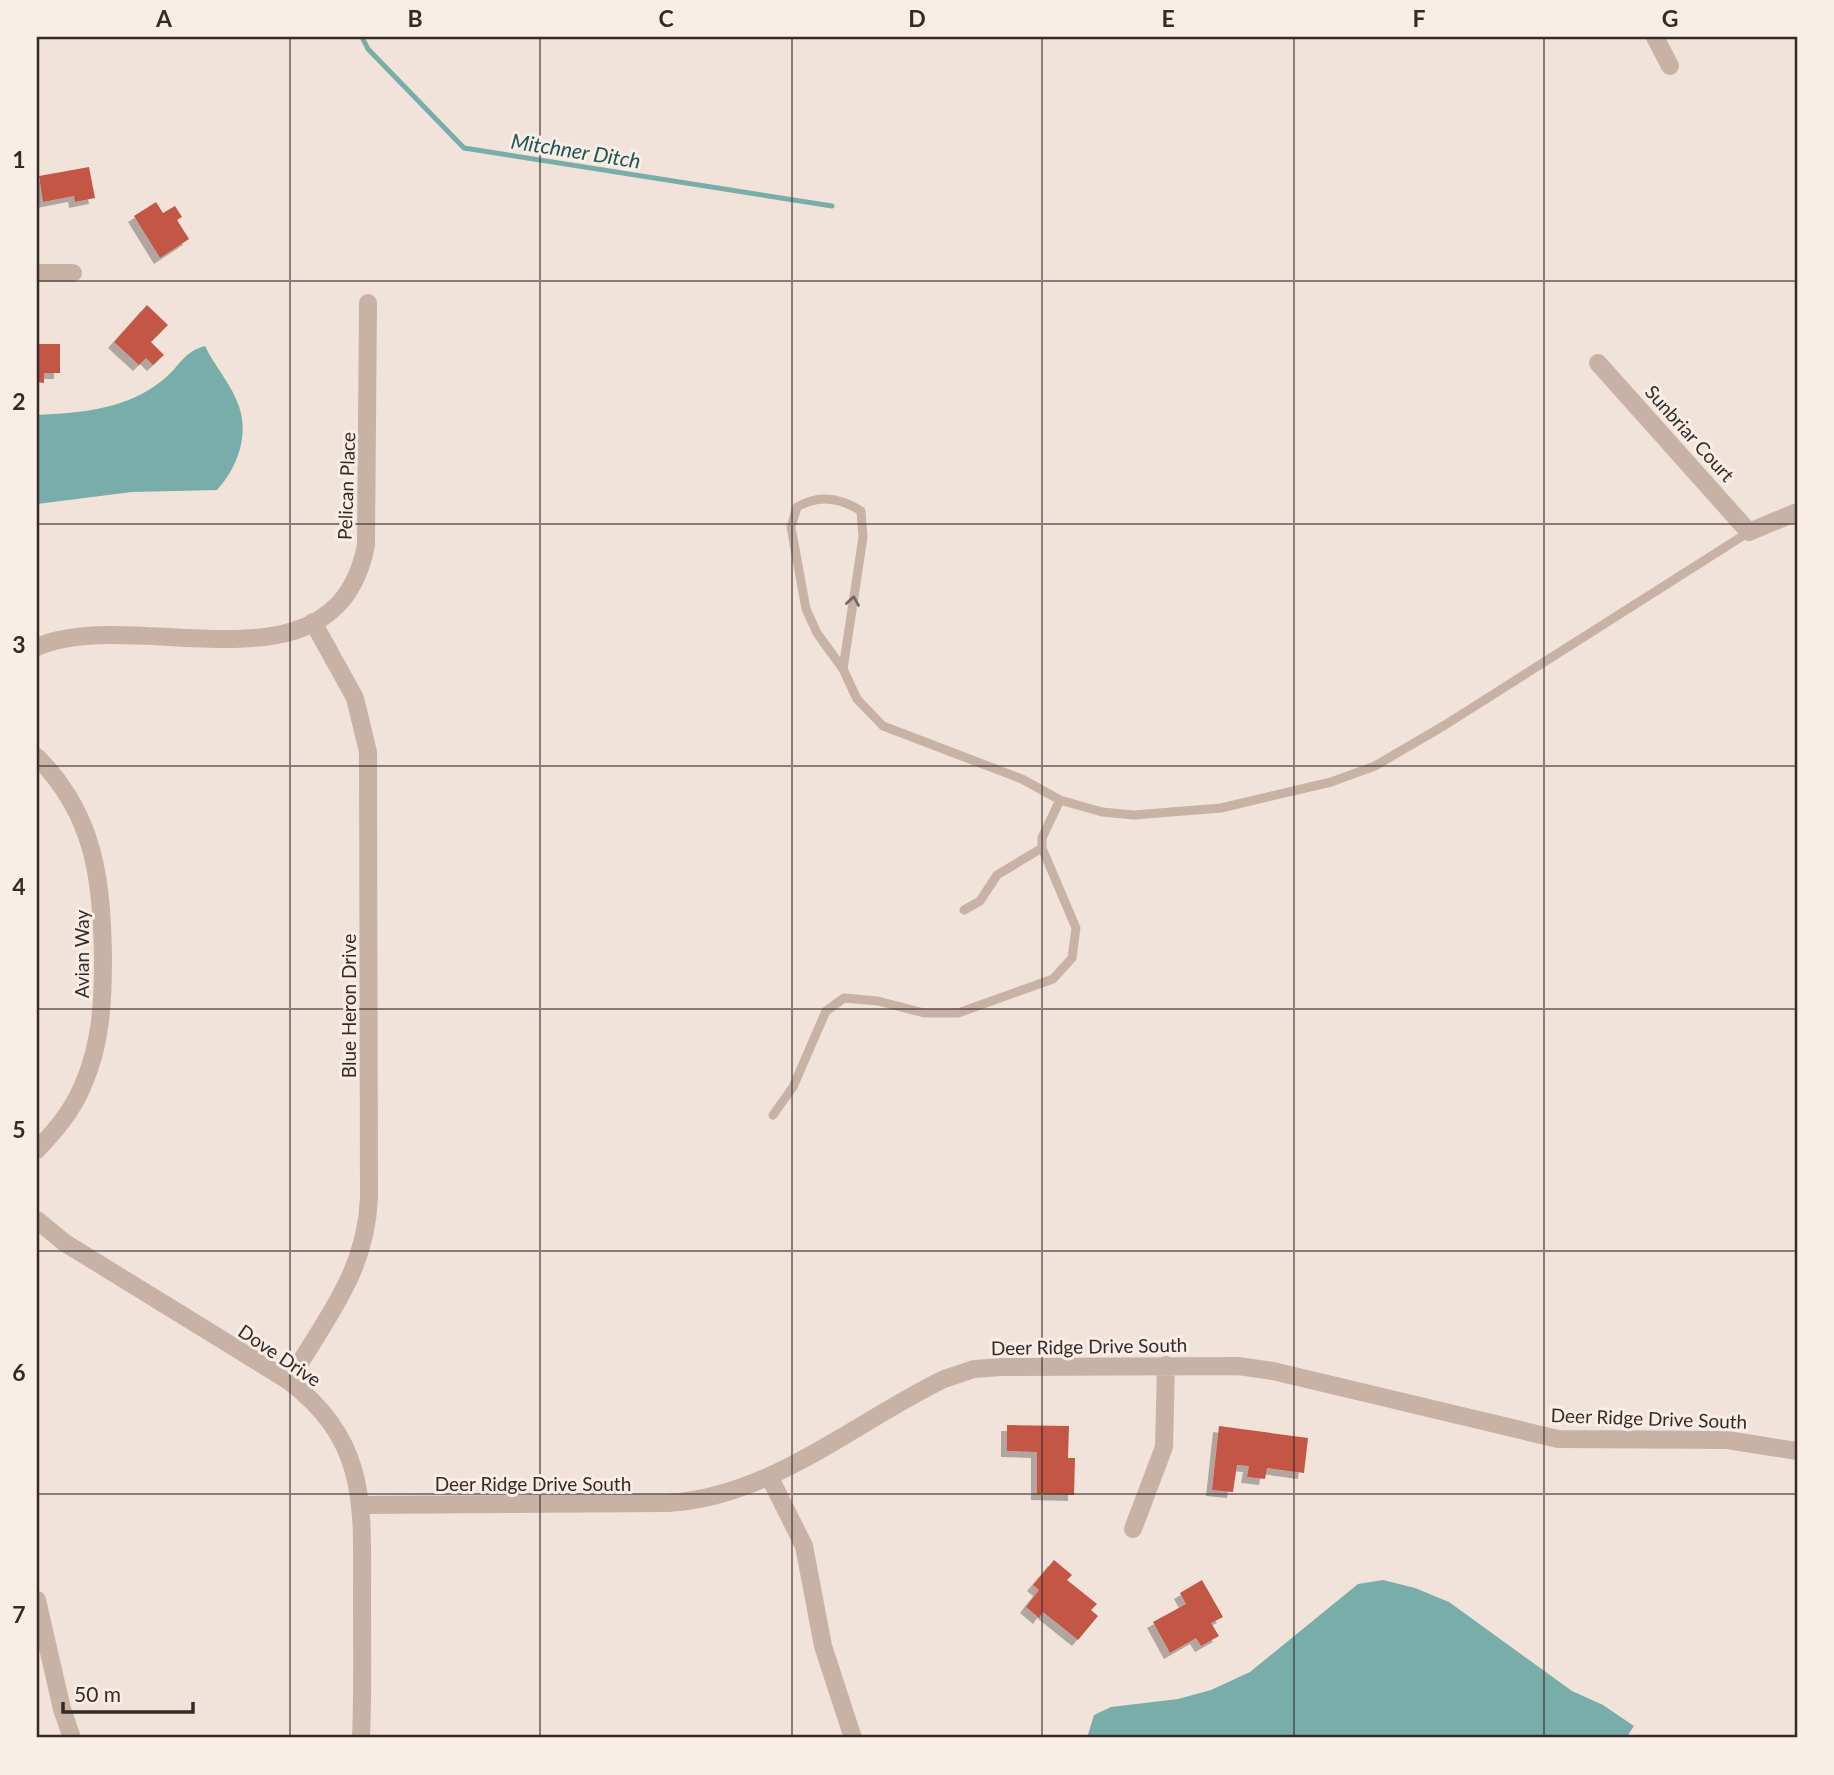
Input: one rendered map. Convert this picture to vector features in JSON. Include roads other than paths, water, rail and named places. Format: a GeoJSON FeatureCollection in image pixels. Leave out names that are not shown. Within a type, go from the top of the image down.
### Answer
{"type":"FeatureCollection","features":[{"type":"Feature","properties":{"kind":"street"},"geometry":{"type":"LineString","coordinates":[[1655,37],[1670,66]]}},
{"type":"Feature","properties":{"kind":"street"},"geometry":{"type":"LineString","coordinates":[[37,273],[73,273]]}},
{"type":"Feature","properties":{"kind":"street","name":"Pelican Place"},"geometry":{"type":"LineString","coordinates":[[37,647],[77,637],[256,639],[288,633],[313,622],[344,594],[360,568],[366,545],[368,303]]}},
{"type":"Feature","properties":{"kind":"street","name":"Sunbriar Court"},"geometry":{"type":"LineString","coordinates":[[1598,363],[1749,532]]}},
{"type":"Feature","properties":{"kind":"street"},"geometry":{"type":"LineString","coordinates":[[1749,532],[1797,512]]}},
{"type":"Feature","properties":{"kind":"street","name":"Blue Heron Drive"},"geometry":{"type":"LineString","coordinates":[[289,1381],[353,1276],[366,1233],[369,1198],[368,752],[355,698],[313,622]]}},
{"type":"Feature","properties":{"kind":"street","name":"Avian Way"},"geometry":{"type":"LineString","coordinates":[[37,757],[59,782],[78,814],[95,859],[101,893],[103,995],[97,1043],[83,1086],[59,1125],[37,1150]]}},
{"type":"Feature","properties":{"kind":"street","name":"Dove Drive"},"geometry":{"type":"LineString","coordinates":[[37,1220],[65,1243],[289,1381],[310,1398],[334,1426],[354,1466],[362,1506],[361,1738]]}},
{"type":"Feature","properties":{"kind":"street"},"geometry":{"type":"LineString","coordinates":[[1133,1529],[1164,1447],[1166,1365]]}},
{"type":"Feature","properties":{"kind":"street","name":"Deer Ridge Drive South"},"geometry":{"type":"LineString","coordinates":[[362,1506],[688,1502],[724,1495],[769,1476],[926,1388],[963,1372],[1000,1367],[1220,1365],[1273,1371],[1558,1439],[1727,1440],[1797,1451]]}},
{"type":"Feature","properties":{"kind":"street"},"geometry":{"type":"LineString","coordinates":[[769,1476],[804,1546],[824,1646],[837,1695],[853,1738]]}},
{"type":"Feature","properties":{"kind":"street"},"geometry":{"type":"LineString","coordinates":[[37,1600],[62,1709],[72,1738]]}},
{"type":"Feature","properties":{"kind":"lane"},"geometry":{"type":"LineString","coordinates":[[843,669],[863,537],[861,511],[848,503],[816,499],[797,507],[791,527],[806,609],[817,633],[843,669],[857,699],[883,726],[1022,779],[1060,800],[1102,812],[1134,815],[1199,811],[1292,792],[1375,766],[1445,725],[1749,532]]}},
{"type":"Feature","properties":{"kind":"lane"},"geometry":{"type":"LineString","coordinates":[[773,1115],[793,1087],[826,1011],[844,998],[878,1002],[925,1013],[958,1013],[1053,979],[1072,958],[1076,928],[1042,848],[1042,838],[1060,800]]}},
{"type":"Feature","properties":{"kind":"lane"},"geometry":{"type":"LineString","coordinates":[[964,910],[980,901],[997,875],[1042,848]]}},
{"type":"Feature","properties":{"kind":"water"},"geometry":{"type":"Polygon","coordinates":[[[205,346],[233,392],[242,423],[237,459],[217,490],[132,492],[37,504],[37,415],[104,408],[136,397],[164,379],[191,352],[205,346]]]}},
{"type":"Feature","properties":{"kind":"water"},"geometry":{"type":"Polygon","coordinates":[[[1383,1580],[1415,1588],[1449,1602],[1572,1691],[1603,1705],[1634,1726],[1626,1738],[1087,1738],[1094,1715],[1111,1707],[1178,1699],[1211,1690],[1250,1672],[1358,1584],[1383,1580]]]}},
{"type":"Feature","properties":{"kind":"waterway","name":"Mitchner Ditch"},"geometry":{"type":"LineString","coordinates":[[362,37],[368,49],[464,148],[832,206]]}}]}
